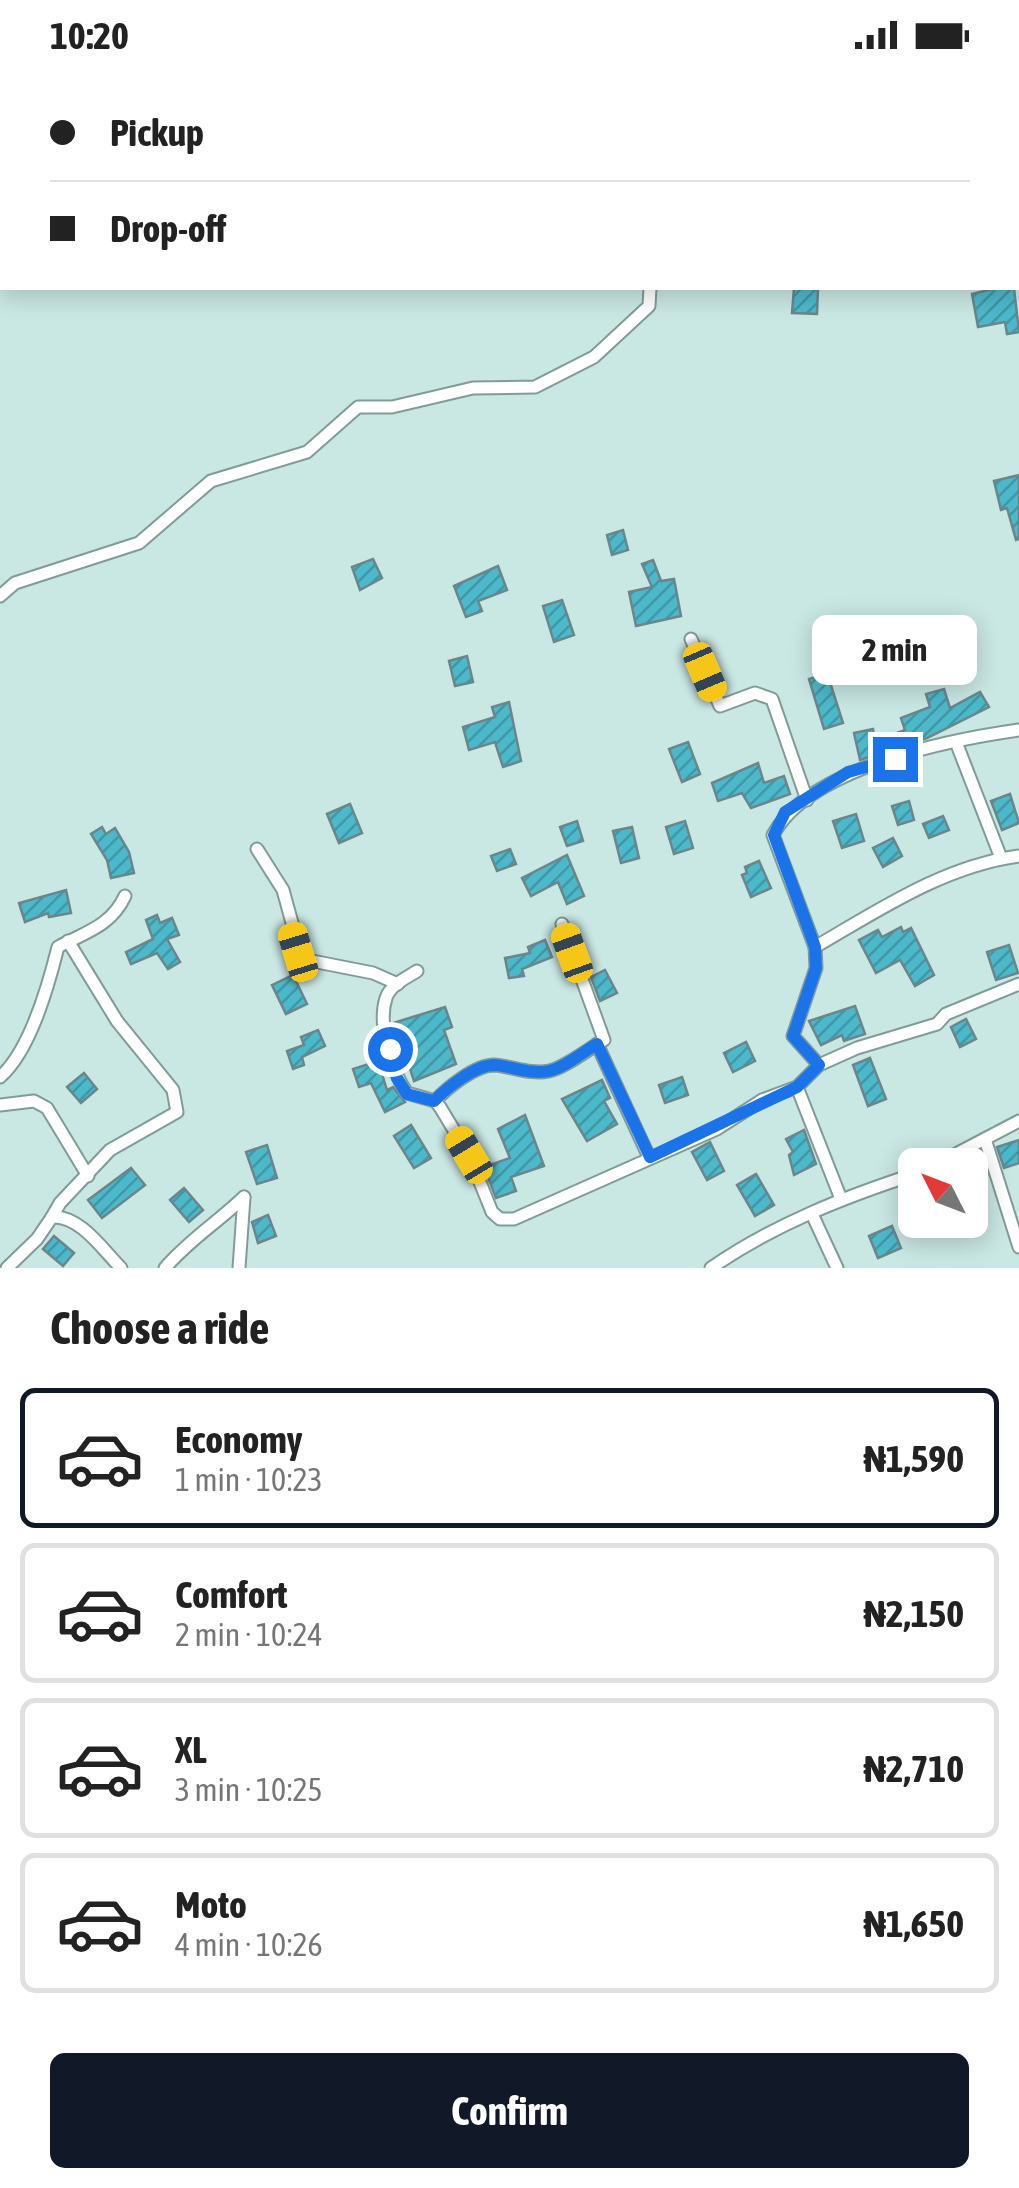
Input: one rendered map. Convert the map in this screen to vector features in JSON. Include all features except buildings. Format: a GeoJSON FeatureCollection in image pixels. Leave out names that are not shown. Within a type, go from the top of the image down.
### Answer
{"type":"FeatureCollection","features":[{"type":"Feature","properties":{"kind":"street"},"geometry":{"type":"LineString","coordinates":[[0,596],[15,583],[138,543],[211,480],[307,452],[358,407],[392,407],[473,388],[534,386],[594,357],[648,306],[650,290]]}},
{"type":"Feature","properties":{"kind":"street"},"geometry":{"type":"LineString","coordinates":[[691,639],[720,706],[755,694],[772,699],[807,800]]}},
{"type":"Feature","properties":{"kind":"street"},"geometry":{"type":"LineString","coordinates":[[819,1065],[793,1036],[816,968],[815,947],[774,835],[785,812],[848,772],[956,742],[1019,730]]}},
{"type":"Feature","properties":{"kind":"street"},"geometry":{"type":"LineString","coordinates":[[956,742],[1001,858]]}},
{"type":"Feature","properties":{"kind":"street"},"geometry":{"type":"LineString","coordinates":[[258,850],[283,890],[302,959],[373,974],[398,984]]}},
{"type":"Feature","properties":{"kind":"street"},"geometry":{"type":"LineString","coordinates":[[815,947],[920,886],[1001,858],[1019,856]]}},
{"type":"Feature","properties":{"kind":"street"},"geometry":{"type":"LineString","coordinates":[[0,1077],[16,1063],[29,1042],[58,946],[104,925],[118,913],[125,896]]}},
{"type":"Feature","properties":{"kind":"street"},"geometry":{"type":"LineString","coordinates":[[434,1101],[446,1089],[482,1068],[495,1065],[507,1070],[550,1071],[604,1040],[562,924]]}},
{"type":"Feature","properties":{"kind":"street"},"geometry":{"type":"LineString","coordinates":[[7,1268],[37,1239],[60,1202],[128,1136],[172,1117],[178,1098],[117,1021],[68,941]]}},
{"type":"Feature","properties":{"kind":"street"},"geometry":{"type":"LineString","coordinates":[[417,972],[398,984],[385,999],[392,1062],[407,1094],[434,1101],[469,1155],[492,1212],[500,1218],[535,1213],[797,1087],[819,1065],[856,1048],[937,1024],[946,1014],[1019,984]]}},
{"type":"Feature","properties":{"kind":"street"},"geometry":{"type":"LineString","coordinates":[[597,1044],[650,1157]]}},
{"type":"Feature","properties":{"kind":"street"},"geometry":{"type":"LineString","coordinates":[[797,1087],[842,1199]]}},
{"type":"Feature","properties":{"kind":"street"},"geometry":{"type":"LineString","coordinates":[[0,1105],[34,1101],[47,1108],[88,1176]]}},
{"type":"Feature","properties":{"kind":"street"},"geometry":{"type":"LineString","coordinates":[[968,1148],[1019,1120]]}},
{"type":"Feature","properties":{"kind":"street"},"geometry":{"type":"LineString","coordinates":[[985,1139],[1019,1247]]}},
{"type":"Feature","properties":{"kind":"street"},"geometry":{"type":"LineString","coordinates":[[711,1268],[770,1232],[842,1199],[898,1180]]}},
{"type":"Feature","properties":{"kind":"street"},"geometry":{"type":"LineString","coordinates":[[166,1268],[188,1241],[208,1231],[244,1196],[240,1268]]}},
{"type":"Feature","properties":{"kind":"street"},"geometry":{"type":"LineString","coordinates":[[812,1214],[838,1268]]}},
{"type":"Feature","properties":{"kind":"street"},"geometry":{"type":"LineString","coordinates":[[52,1217],[61,1216],[80,1227],[121,1268]]}},
{"type":"Feature","properties":{"kind":"route"},"geometry":{"type":"LineString","coordinates":[[390,1049],[397,1078],[407,1094],[434,1101],[446,1089],[482,1068],[495,1065],[507,1070],[550,1071],[597,1044],[650,1157],[690,1142],[762,1100],[797,1087],[819,1065],[793,1036],[807,1004],[816,968],[815,947],[774,835],[785,812],[800,806],[832,780],[895,759]]}}]}
